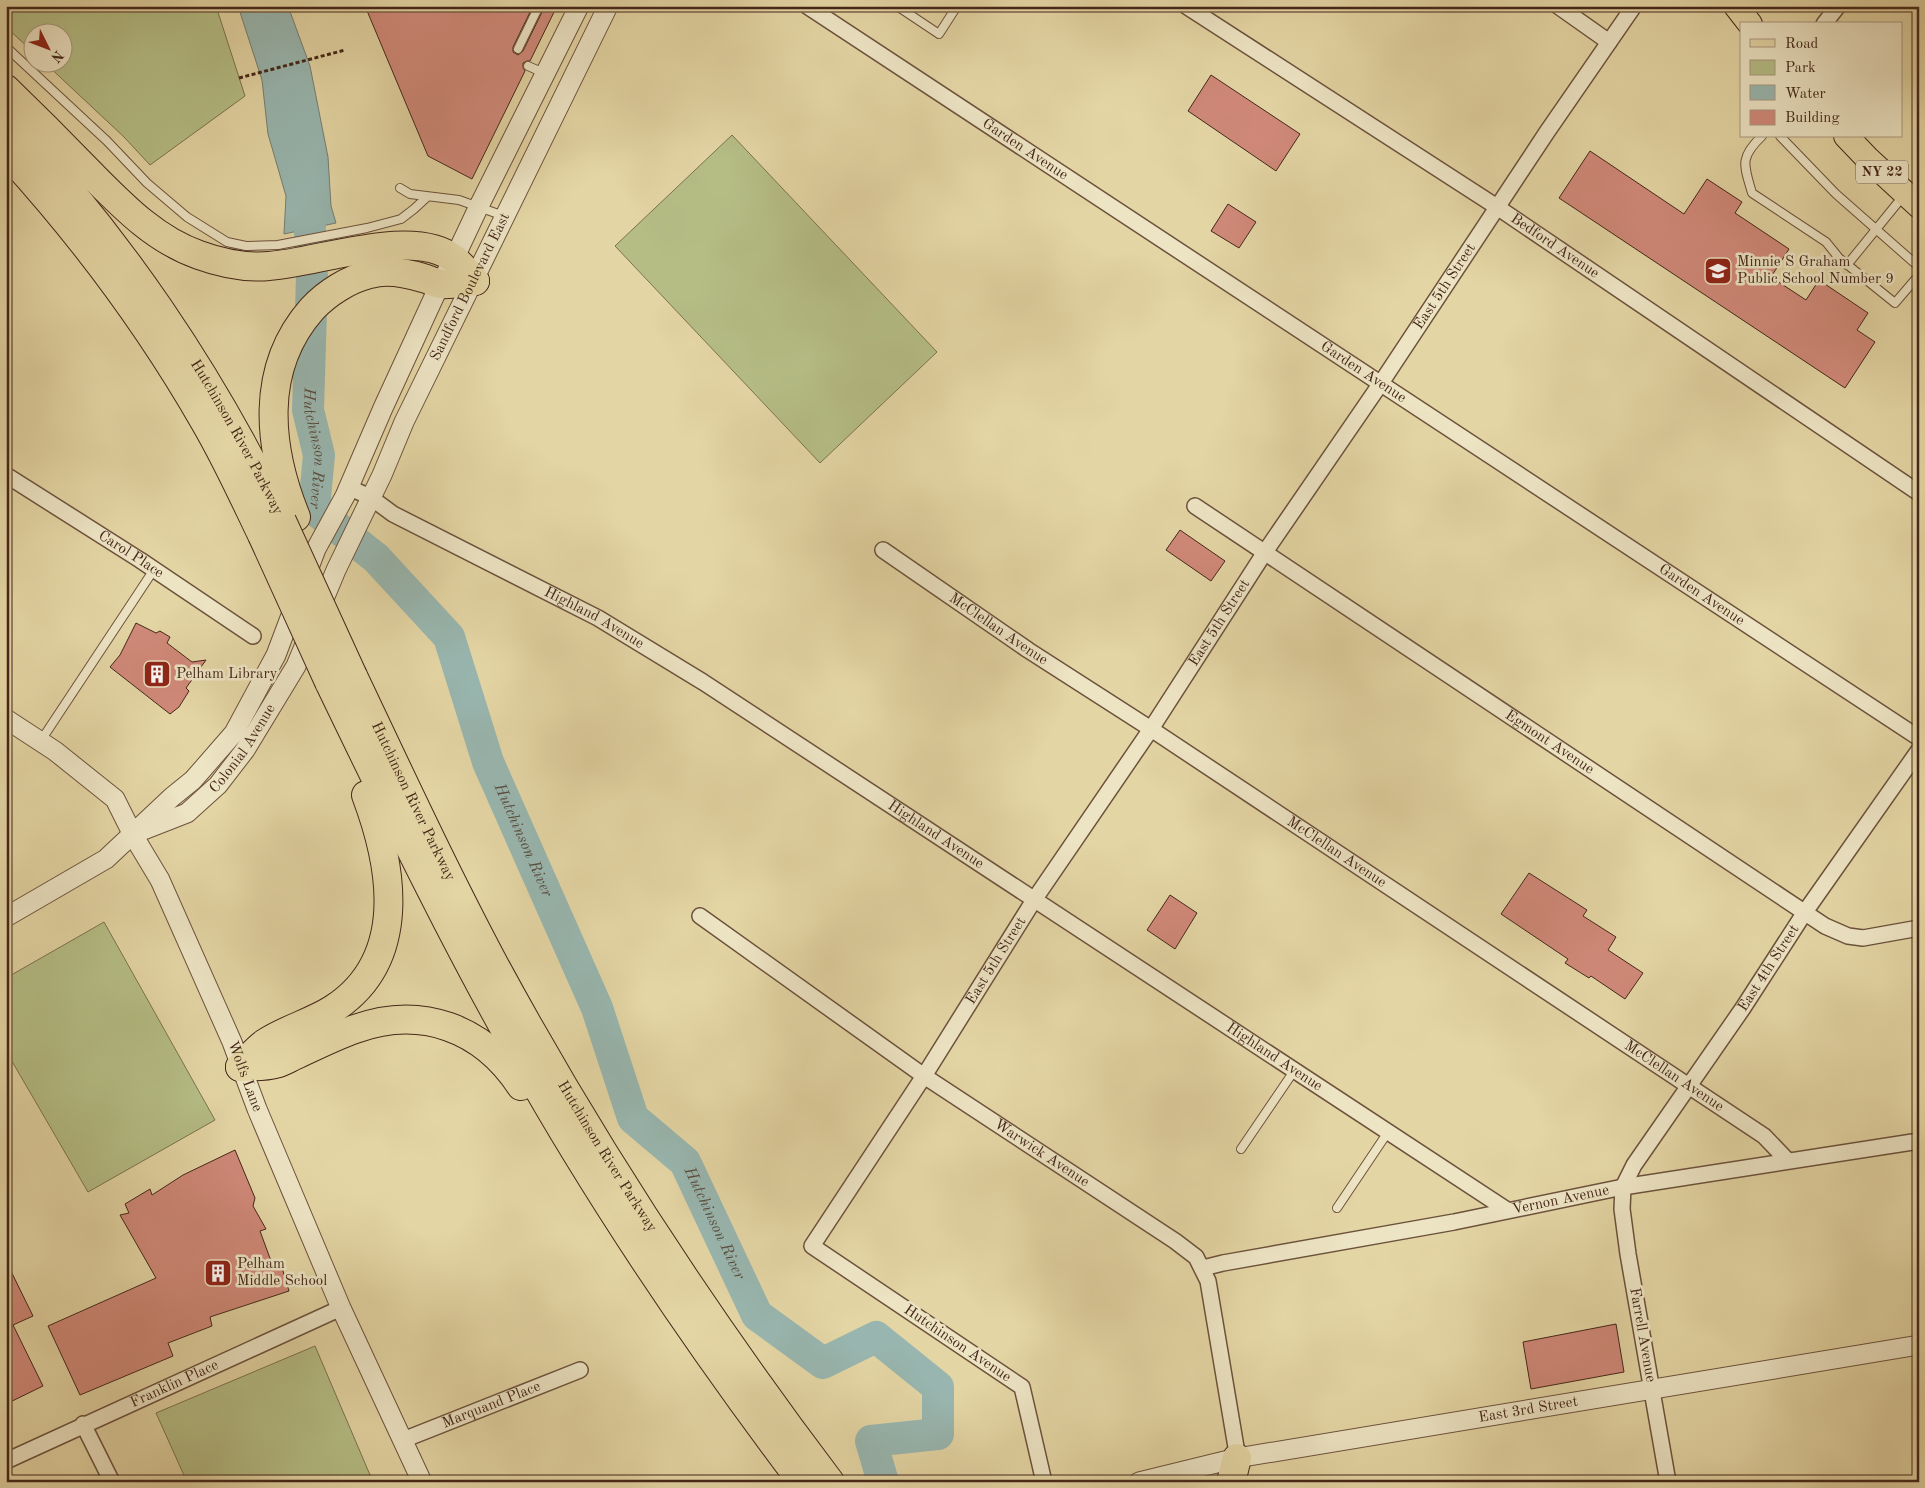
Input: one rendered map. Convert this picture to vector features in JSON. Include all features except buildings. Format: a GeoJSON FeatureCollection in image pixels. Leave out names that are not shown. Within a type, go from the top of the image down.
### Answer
{"type":"FeatureCollection","features":[{"type":"Feature","properties":{"kind":"highway"},"geometry":{"type":"LineString","coordinates":[[6,89],[136,218],[162,238],[182,249],[217,261],[255,266],[280,255],[405,246],[420,247],[434,250],[454,259],[475,281]]}},
{"type":"Feature","properties":{"kind":"highway","name":"Hutchinson River Parkway"},"geometry":{"type":"LineString","coordinates":[[6,118],[88,211],[158,305],[224,409],[280,525],[341,679],[502,979],[551,1064],[698,1298],[772,1404],[830,1482]]}},
{"type":"Feature","properties":{"kind":"highway","name":"Hutchinson River Parkway"},"geometry":{"type":"LineString","coordinates":[[6,152],[61,214],[133,310],[206,423],[228,465],[280,525]]}},
{"type":"Feature","properties":{"kind":"highway"},"geometry":{"type":"LineString","coordinates":[[341,679],[334,602],[280,525],[281,470],[274,429],[276,386],[283,357],[298,327],[317,305],[346,284],[369,250]]}},
{"type":"Feature","properties":{"kind":"highway"},"geometry":{"type":"LineString","coordinates":[[369,250],[382,272],[403,273],[440,284],[475,281]]}},
{"type":"Feature","properties":{"kind":"highway","name":"Hutchinson River Parkway"},"geometry":{"type":"LineString","coordinates":[[341,679],[346,718],[392,815],[446,921],[521,1059],[577,1154],[687,1324],[802,1482]]}},
{"type":"Feature","properties":{"kind":"highway"},"geometry":{"type":"LineString","coordinates":[[240,1067],[264,1043],[318,1018],[344,1001],[367,975],[382,946],[389,901],[386,865],[382,842],[365,793],[346,718]]}},
{"type":"Feature","properties":{"kind":"highway"},"geometry":{"type":"LineString","coordinates":[[240,1067],[275,1064],[345,1033],[375,1023],[409,1020],[438,1024],[471,1037],[484,1044],[498,1056],[528,1097],[577,1154]]}},
{"type":"Feature","properties":{"kind":"main road"},"geometry":{"type":"LineString","coordinates":[[1736,6],[1748,22]]}},
{"type":"Feature","properties":{"kind":"main road","name":"NY 22"},"geometry":{"type":"LineString","coordinates":[[1848,138],[1912,200]]}},
{"type":"Feature","properties":{"kind":"street","name":"Sandford Boulevard East"},"geometry":{"type":"LineString","coordinates":[[316,549],[347,491],[440,284],[479,206],[536,69],[579,6]]}},
{"type":"Feature","properties":{"kind":"street","name":"Sandford Boulevard East"},"geometry":{"type":"LineString","coordinates":[[336,570],[382,475],[404,422],[475,281],[608,6]]}},
{"type":"Feature","properties":{"kind":"street","name":"Garden Avenue"},"geometry":{"type":"LineString","coordinates":[[807,6],[1919,738]]}},
{"type":"Feature","properties":{"kind":"street","name":"Bedford Avenue"},"geometry":{"type":"LineString","coordinates":[[1186,6],[1497,208],[1919,493]]}},
{"type":"Feature","properties":{"kind":"street"},"geometry":{"type":"LineString","coordinates":[[1558,6],[1609,42]]}},
{"type":"Feature","properties":{"kind":"street","name":"East 5th Street"},"geometry":{"type":"LineString","coordinates":[[812,1246],[924,1076],[1034,900],[1152,729],[1265,552],[1634,6]]}},
{"type":"Feature","properties":{"kind":"street"},"geometry":{"type":"LineString","coordinates":[[1826,22],[1838,6]]}},
{"type":"Feature","properties":{"kind":"street","name":"Carol Place"},"geometry":{"type":"LineString","coordinates":[[6,475],[140,560],[153,571],[253,636]]}},
{"type":"Feature","properties":{"kind":"street","name":"Highland Avenue"},"geometry":{"type":"LineString","coordinates":[[347,491],[598,618],[703,682],[1507,1210]]}},
{"type":"Feature","properties":{"kind":"street","name":"Egmont Avenue"},"geometry":{"type":"LineString","coordinates":[[1195,506],[1825,926],[1848,936],[1862,938],[1919,928]]}},
{"type":"Feature","properties":{"kind":"street","name":"Colonial Avenue"},"geometry":{"type":"LineString","coordinates":[[6,916],[106,859],[172,797],[193,780],[234,733],[276,656],[316,549]]}},
{"type":"Feature","properties":{"kind":"street","name":"McClellan Avenue"},"geometry":{"type":"LineString","coordinates":[[883,550],[1028,650],[1152,729],[1764,1136],[1787,1160]]}},
{"type":"Feature","properties":{"kind":"street","name":"Colonial Avenue"},"geometry":{"type":"LineString","coordinates":[[133,835],[187,813],[218,784],[245,750],[296,666],[336,570]]}},
{"type":"Feature","properties":{"kind":"street","name":"Wolfs Lane"},"geometry":{"type":"LineString","coordinates":[[6,719],[40,742],[115,799],[133,835],[160,880],[232,1042],[240,1067],[341,1308],[422,1482]]}},
{"type":"Feature","properties":{"kind":"street","name":"East 4th Street"},"geometry":{"type":"LineString","coordinates":[[1624,1187],[1634,1165],[1743,1008],[1805,912],[1919,750]]}},
{"type":"Feature","properties":{"kind":"street","name":"Warwick Avenue"},"geometry":{"type":"LineString","coordinates":[[700,916],[924,1076],[1175,1241],[1196,1257],[1208,1281],[1237,1474]]}},
{"type":"Feature","properties":{"kind":"street","name":"Vernon Avenue"},"geometry":{"type":"LineString","coordinates":[[1203,1268],[1454,1222],[1624,1187],[1787,1160],[1919,1141]]}},
{"type":"Feature","properties":{"kind":"street","name":"Farrell Avenue"},"geometry":{"type":"LineString","coordinates":[[1624,1187],[1622,1209],[1628,1254],[1668,1482]]}},
{"type":"Feature","properties":{"kind":"street","name":"Hutchinson Avenue"},"geometry":{"type":"LineString","coordinates":[[812,1246],[1022,1387],[1044,1482]]}},
{"type":"Feature","properties":{"kind":"street","name":"Franklin Place"},"geometry":{"type":"LineString","coordinates":[[6,1460],[341,1308]]}},
{"type":"Feature","properties":{"kind":"street","name":"East 3rd Street"},"geometry":{"type":"LineString","coordinates":[[1139,1482],[1237,1474],[1478,1417],[1919,1345]]}},
{"type":"Feature","properties":{"kind":"street","name":"Marquand Place"},"geometry":{"type":"LineString","coordinates":[[403,1440],[580,1370]]}},
{"type":"Feature","properties":{"kind":"street"},"geometry":{"type":"LineString","coordinates":[[84,1424],[112,1482]]}},
{"type":"Feature","properties":{"kind":"lane"},"geometry":{"type":"LineString","coordinates":[[518,49],[540,6]]}},
{"type":"Feature","properties":{"kind":"lane"},"geometry":{"type":"LineString","coordinates":[[897,6],[939,34],[957,6]]}},
{"type":"Feature","properties":{"kind":"lane"},"geometry":{"type":"LineString","coordinates":[[6,47],[107,141],[147,183],[187,217],[227,242],[280,255]]}},
{"type":"Feature","properties":{"kind":"lane"},"geometry":{"type":"LineString","coordinates":[[1760,138],[1751,146],[1744,163],[1752,193],[1826,242],[1847,264],[1895,303],[1919,275]]}},
{"type":"Feature","properties":{"kind":"lane"},"geometry":{"type":"LineString","coordinates":[[1782,138],[1836,194],[1919,267]]}},
{"type":"Feature","properties":{"kind":"lane"},"geometry":{"type":"LineString","coordinates":[[400,188],[410,194],[459,200],[506,217]]}},
{"type":"Feature","properties":{"kind":"lane"},"geometry":{"type":"LineString","coordinates":[[369,250],[427,197]]}},
{"type":"Feature","properties":{"kind":"lane"},"geometry":{"type":"LineString","coordinates":[[1847,264],[1877,230],[1912,200]]}},
{"type":"Feature","properties":{"kind":"lane"},"geometry":{"type":"LineString","coordinates":[[40,742],[153,571]]}},
{"type":"Feature","properties":{"kind":"lane"},"geometry":{"type":"LineString","coordinates":[[1241,1148],[1294,1071]]}},
{"type":"Feature","properties":{"kind":"lane"},"geometry":{"type":"LineString","coordinates":[[1338,1208],[1388,1132]]}},
{"type":"Feature","properties":{"kind":"path"},"geometry":{"type":"LineString","coordinates":[[239,78],[345,50]]}},
{"type":"Feature","properties":{"kind":"green space"},"geometry":{"type":"Polygon","coordinates":[[[6,6],[216,6],[245,96],[150,165],[124,137],[55,72],[72,72],[72,22],[22,22],[22,42],[6,27],[6,6]]]}},
{"type":"Feature","properties":{"kind":"green space"},"geometry":{"type":"Polygon","coordinates":[[[732,135],[937,352],[820,463],[615,246],[732,135]]]}},
{"type":"Feature","properties":{"kind":"green space"},"geometry":{"type":"Polygon","coordinates":[[[104,922],[215,1120],[88,1192],[6,1051],[6,978],[104,922]]]}},
{"type":"Feature","properties":{"kind":"green space"},"geometry":{"type":"Polygon","coordinates":[[[315,1346],[373,1482],[187,1482],[156,1413],[315,1346]]]}},
{"type":"Feature","properties":{"kind":"water"},"geometry":{"type":"Polygon","coordinates":[[[238,6],[288,6],[310,66],[328,157],[331,206],[336,223],[284,234],[286,196],[268,134],[262,80],[238,6]]]}},
{"type":"Feature","properties":{"kind":"waterway","name":"Hutchinson River"},"geometry":{"type":"LineString","coordinates":[[308,185],[312,277],[308,410],[319,455],[314,509],[376,558],[449,637],[488,762],[597,1008],[633,1118],[685,1162],[757,1315],[823,1363],[876,1337],[938,1387],[938,1434],[871,1441],[883,1482]]}},
{"type":"Feature","properties":{"kind":"place","name":"Minnie S Graham Public School Number 9"},"geometry":{"type":"Point","coordinates":[1718,271]}},
{"type":"Feature","properties":{"kind":"place","name":"Pelham Library"},"geometry":{"type":"Point","coordinates":[157,674]}},
{"type":"Feature","properties":{"kind":"place","name":"Pelham Middle School"},"geometry":{"type":"Point","coordinates":[218,1273]}}]}
